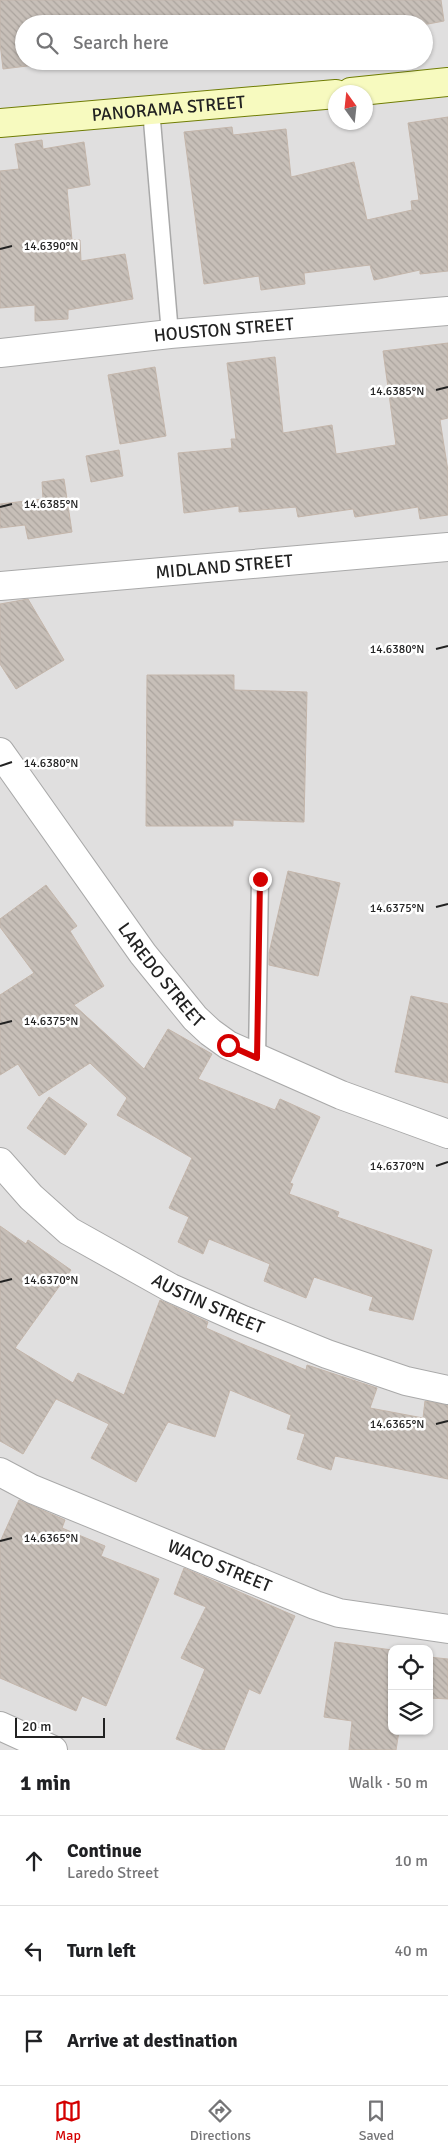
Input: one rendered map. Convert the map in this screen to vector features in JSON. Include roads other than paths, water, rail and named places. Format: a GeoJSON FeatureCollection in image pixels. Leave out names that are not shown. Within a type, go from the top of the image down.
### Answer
{"type":"FeatureCollection","features":[{"type":"Feature","properties":{"kind":"street"},"geometry":{"type":"LineString","coordinates":[[373,90],[448,82]]}},
{"type":"Feature","properties":{"kind":"street","name":"PANORAMA STREET"},"geometry":{"type":"LineString","coordinates":[[0,123],[328,95]]}},
{"type":"Feature","properties":{"kind":"street","name":"HOUSTON STREET"},"geometry":{"type":"LineString","coordinates":[[0,353],[170,334],[448,311]]}},
{"type":"Feature","properties":{"kind":"street","name":"MIDLAND STREET"},"geometry":{"type":"LineString","coordinates":[[0,586],[448,547]]}},
{"type":"Feature","properties":{"kind":"street","name":"LAREDO STREET"},"geometry":{"type":"LineString","coordinates":[[0,752],[143,954],[195,1018],[228,1045],[341,1095],[448,1134]]}},
{"type":"Feature","properties":{"kind":"street","name":"AUSTIN STREET"},"geometry":{"type":"LineString","coordinates":[[0,1162],[31,1197],[69,1231],[171,1288],[327,1354],[406,1381],[448,1390]]}},
{"type":"Feature","properties":{"kind":"street","name":"WACO STREET"},"geometry":{"type":"LineString","coordinates":[[0,1472],[32,1489],[314,1605],[339,1613],[448,1629]]}},
{"type":"Feature","properties":{"kind":"street"},"geometry":{"type":"LineString","coordinates":[[0,1726],[54,1750]]}},
{"type":"Feature","properties":{"kind":"lane"},"geometry":{"type":"LineString","coordinates":[[151,109],[170,334]]}},
{"type":"Feature","properties":{"kind":"lane"},"geometry":{"type":"LineString","coordinates":[[257,1058],[260,879]]}}]}
